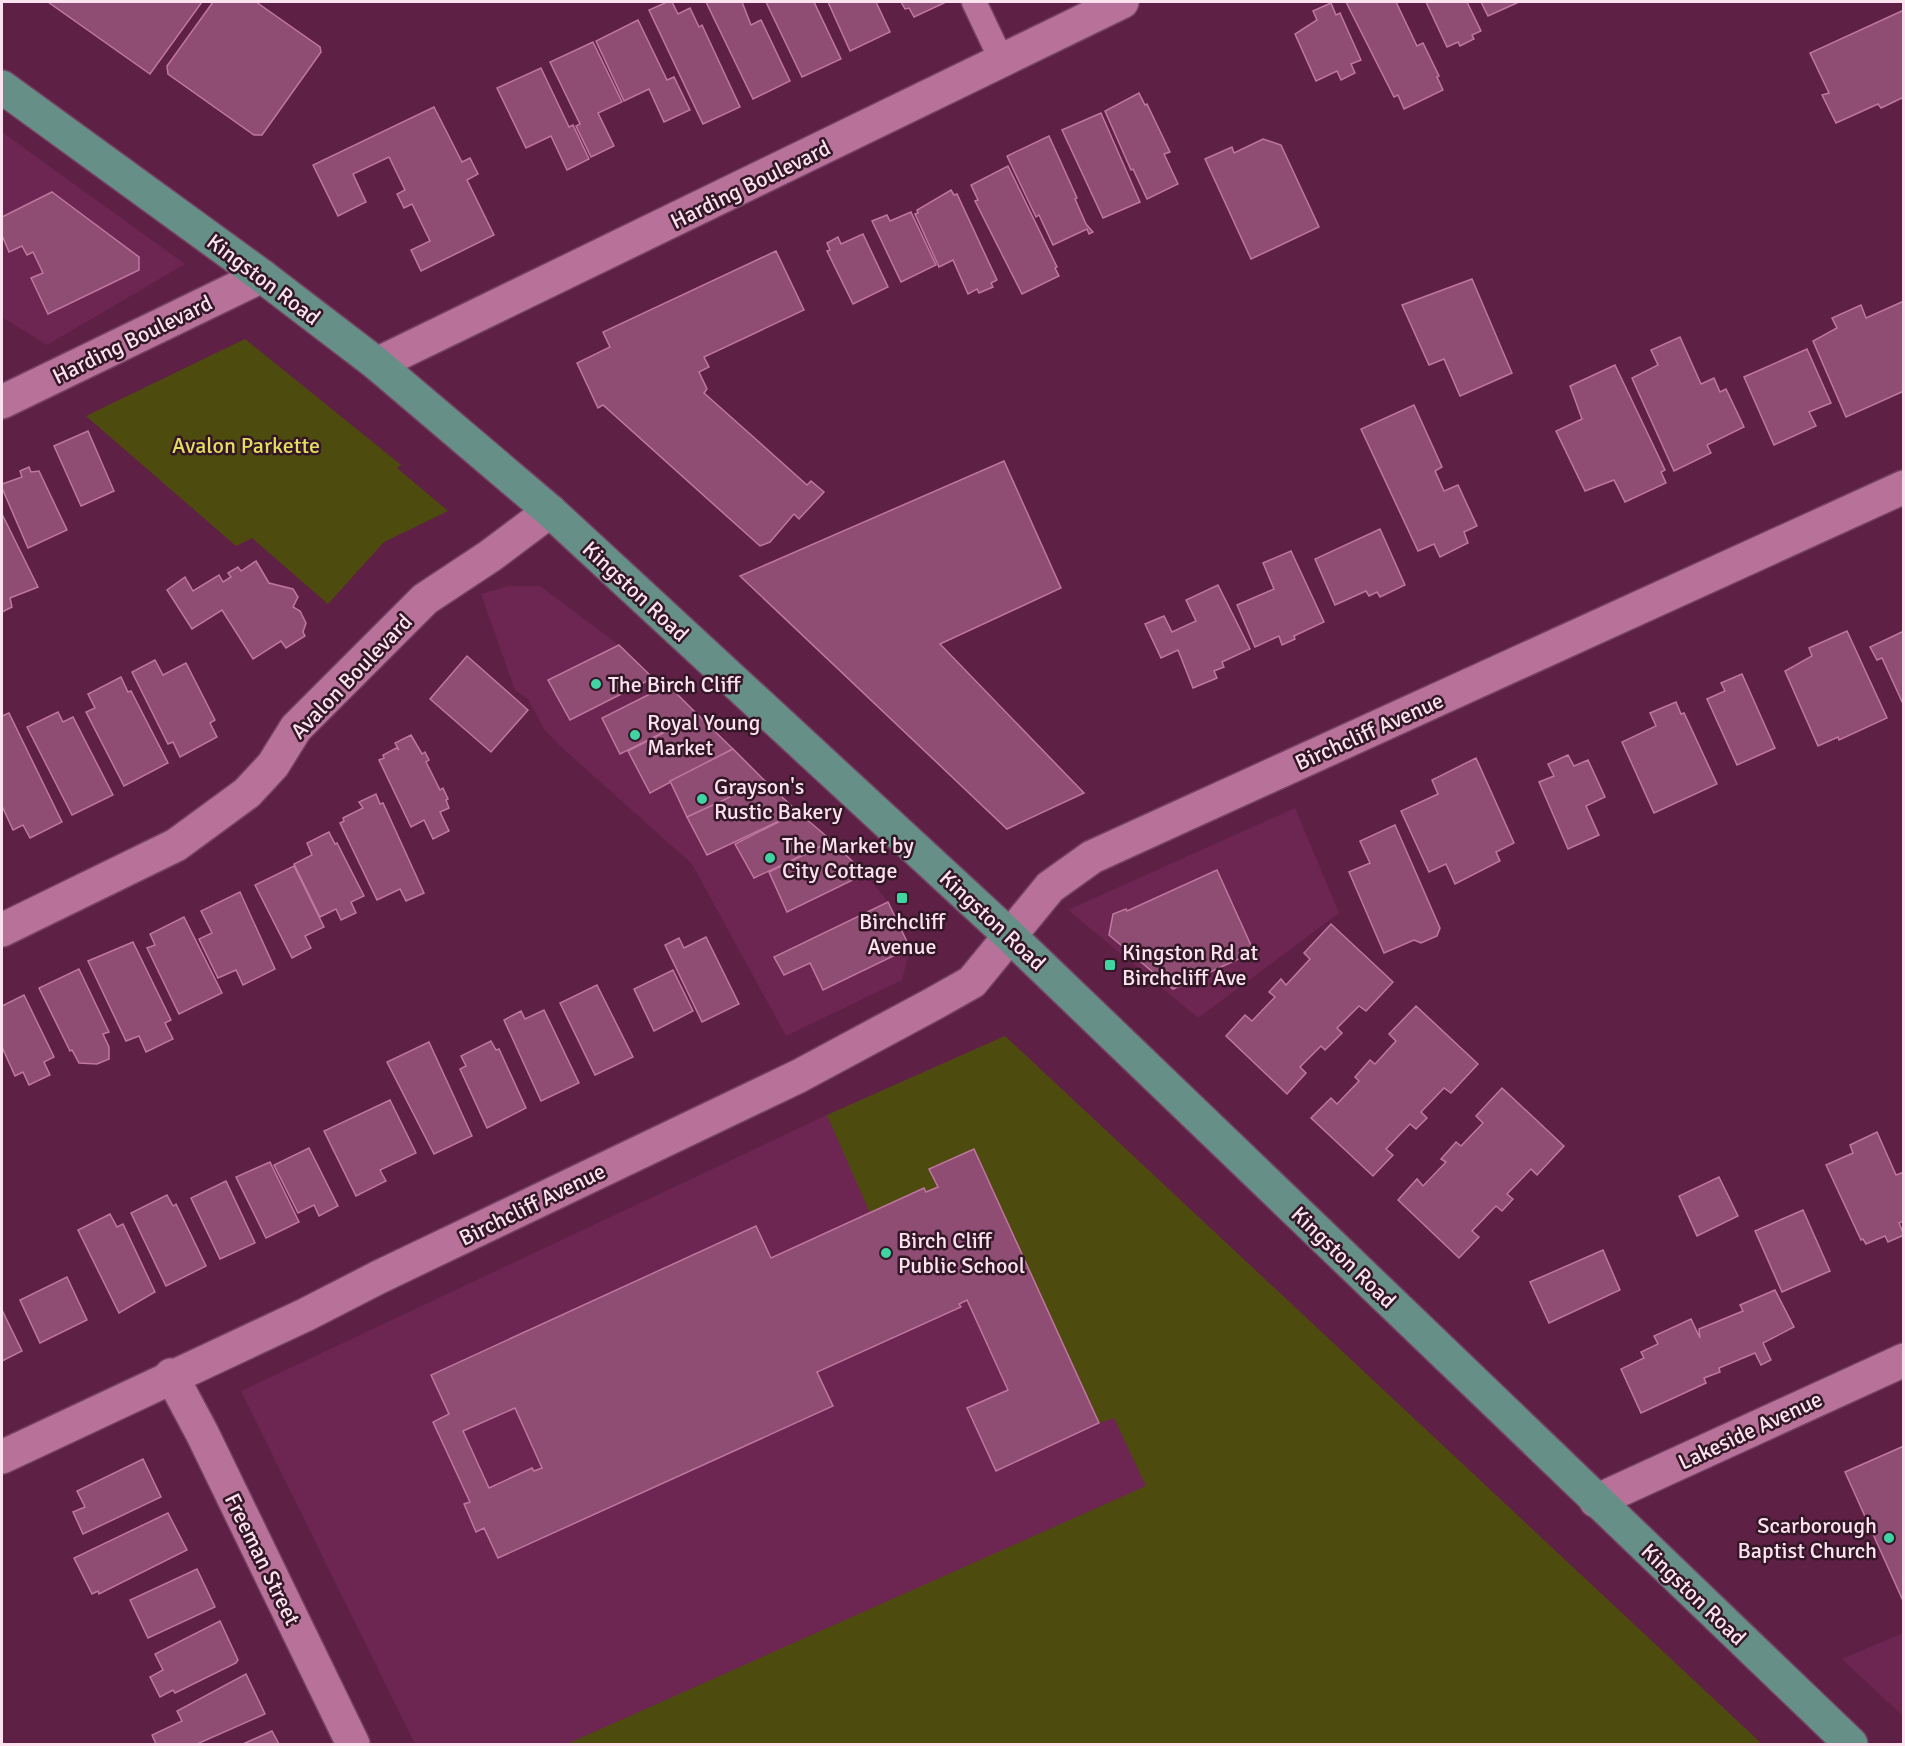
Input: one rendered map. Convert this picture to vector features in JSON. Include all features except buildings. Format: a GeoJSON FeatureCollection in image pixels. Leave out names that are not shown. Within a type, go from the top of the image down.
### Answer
{"type":"FeatureCollection","features":[{"type":"Feature","properties":{"kind":"main road","name":"Kingston Road"},"geometry":{"type":"LineString","coordinates":[[2,87],[262,276],[376,364],[550,511],[1010,935],[1851,1744]]}},
{"type":"Feature","properties":{"kind":"street","name":"Harding Boulevard"},"geometry":{"type":"LineString","coordinates":[[376,364],[1122,2]]}},
{"type":"Feature","properties":{"kind":"street","name":"Harding Boulevard"},"geometry":{"type":"LineString","coordinates":[[2,402],[262,276]]}},
{"type":"Feature","properties":{"kind":"street","name":"Birchcliff Avenue"},"geometry":{"type":"LineString","coordinates":[[2,1457],[171,1375],[305,1315],[379,1277],[800,1076],[972,982],[1050,887],[1092,856],[1904,487]]}},
{"type":"Feature","properties":{"kind":"street","name":"Avalon Boulevard"},"geometry":{"type":"LineString","coordinates":[[2,930],[176,844],[247,793],[273,765],[296,728],[425,599],[490,556],[550,511]]}},
{"type":"Feature","properties":{"kind":"street","name":"Lakeside Avenue"},"geometry":{"type":"LineString","coordinates":[[1596,1501],[1904,1360]]}},
{"type":"Feature","properties":{"kind":"street","name":"Freeman Street"},"geometry":{"type":"LineString","coordinates":[[171,1375],[202,1433],[352,1744]]}},
{"type":"Feature","properties":{"kind":"lane"},"geometry":{"type":"LineString","coordinates":[[974,2],[1001,60]]}},
{"type":"Feature","properties":{"kind":"shaded area"},"geometry":{"type":"Polygon","coordinates":[[[2,132],[185,264],[47,345],[2,317],[2,132]]]}},
{"type":"Feature","properties":{"kind":"shaded area"},"geometry":{"type":"Polygon","coordinates":[[[509,586],[540,586],[619,645],[653,678],[668,685],[765,781],[865,874],[888,902],[910,948],[902,980],[786,1036],[692,864],[559,745],[544,729],[528,699],[515,690],[481,594],[509,586]]]}},
{"type":"Feature","properties":{"kind":"shaded area"},"geometry":{"type":"Polygon","coordinates":[[[1295,808],[1339,913],[1198,1018],[1068,910],[1295,808]]]}},
{"type":"Feature","properties":{"kind":"shaded area","name":"Birch Cliff Public School"},"geometry":{"type":"Polygon","coordinates":[[[1005,1036],[1762,1744],[415,1744],[241,1391],[827,1115],[1005,1036]]]}},
{"type":"Feature","properties":{"kind":"shaded area"},"geometry":{"type":"Polygon","coordinates":[[[1903,1633],[1903,1716],[1842,1659],[1903,1633]]]}},
{"type":"Feature","properties":{"kind":"green space","name":"Avalon Parkette"},"geometry":{"type":"Polygon","coordinates":[[[245,339],[401,465],[397,468],[448,511],[384,542],[328,604],[252,538],[236,546],[86,416],[245,339]]]}},
{"type":"Feature","properties":{"kind":"green space"},"geometry":{"type":"Polygon","coordinates":[[[1005,1036],[1762,1744],[567,1744],[1146,1486],[1114,1418],[1099,1423],[974,1149],[930,1169],[938,1187],[870,1213],[827,1115],[1005,1036]]]}},
{"type":"Feature","properties":{"kind":"place","name":"The Birch Cliff"},"geometry":{"type":"Point","coordinates":[596,684]}},
{"type":"Feature","properties":{"kind":"place","name":"Royal Young Market"},"geometry":{"type":"Point","coordinates":[635,735]}},
{"type":"Feature","properties":{"kind":"place","name":"Grayson's Rustic Bakery"},"geometry":{"type":"Point","coordinates":[702,799]}},
{"type":"Feature","properties":{"kind":"place","name":"The Market by City Cottage"},"geometry":{"type":"Point","coordinates":[770,858]}},
{"type":"Feature","properties":{"kind":"place","name":"Birchcliff Avenue"},"geometry":{"type":"Point","coordinates":[902,898]}},
{"type":"Feature","properties":{"kind":"place","name":"Kingston Rd at Birchcliff Ave"},"geometry":{"type":"Point","coordinates":[1110,965]}},
{"type":"Feature","properties":{"kind":"place","name":"Birch Cliff Public School"},"geometry":{"type":"Point","coordinates":[886,1253]}},
{"type":"Feature","properties":{"kind":"place","name":"Scarborough Baptist Church"},"geometry":{"type":"Point","coordinates":[1889,1538]}}]}
